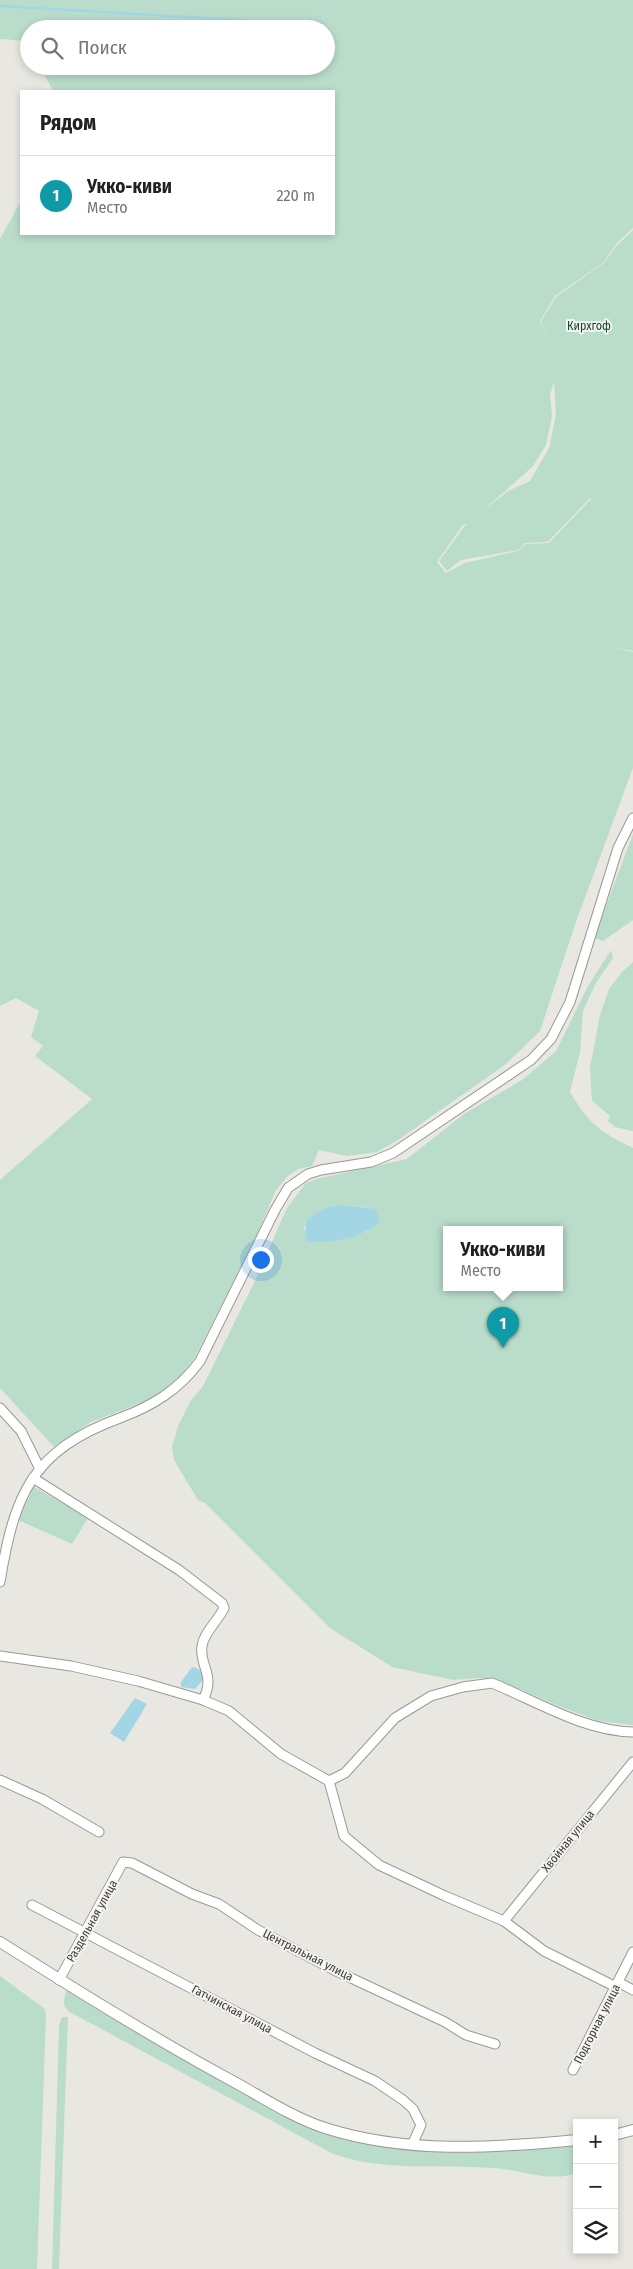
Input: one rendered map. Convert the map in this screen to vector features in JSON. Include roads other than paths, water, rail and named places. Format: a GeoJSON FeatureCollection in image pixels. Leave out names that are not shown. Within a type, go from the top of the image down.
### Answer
{"type":"FeatureCollection","features":[{"type":"Feature","properties":{"kind":"street"},"geometry":{"type":"LineString","coordinates":[[0,1582],[12,1521],[21,1497],[40,1468],[60,1448],[77,1437],[160,1400],[180,1385],[193,1371],[200,1361],[275,1210],[288,1188],[321,1170],[371,1162],[393,1153],[531,1060],[542,1050],[551,1039],[570,1002],[618,848],[633,818]]}},
{"type":"Feature","properties":{"kind":"street"},"geometry":{"type":"LineString","coordinates":[[0,1408],[21,1431],[40,1468]]}},
{"type":"Feature","properties":{"kind":"street"},"geometry":{"type":"LineString","coordinates":[[33,1478],[179,1570],[222,1604],[224,1608],[205,1637],[202,1647],[209,1679],[208,1690],[203,1700]]}},
{"type":"Feature","properties":{"kind":"street"},"geometry":{"type":"LineString","coordinates":[[0,1656],[71,1666],[138,1681],[203,1700],[229,1711],[281,1754],[329,1781],[344,1836],[379,1865],[445,1896],[504,1920],[551,1955],[633,1990]]}},
{"type":"Feature","properties":{"kind":"street"},"geometry":{"type":"LineString","coordinates":[[329,1781],[345,1773],[395,1718],[431,1696],[483,1682],[492,1683],[604,1729],[633,1732]]}},
{"type":"Feature","properties":{"kind":"street","name":"Хвойная улица"},"geometry":{"type":"LineString","coordinates":[[504,1920],[633,1762]]}},
{"type":"Feature","properties":{"kind":"street"},"geometry":{"type":"LineString","coordinates":[[0,1780],[42,1799],[99,1832]]}},
{"type":"Feature","properties":{"kind":"street","name":"Раздельная улица"},"geometry":{"type":"LineString","coordinates":[[59,1980],[87,1933],[123,1862]]}},
{"type":"Feature","properties":{"kind":"street","name":"Центральная улица"},"geometry":{"type":"LineString","coordinates":[[123,1862],[132,1863],[192,1894],[219,1904],[258,1930],[334,1970],[445,2022],[466,2035],[495,2044]]}},
{"type":"Feature","properties":{"kind":"street","name":"Гатчинская улица"},"geometry":{"type":"LineString","coordinates":[[32,1905],[315,2053],[384,2086],[413,2110],[421,2125],[412,2145]]}},
{"type":"Feature","properties":{"kind":"street"},"geometry":{"type":"LineString","coordinates":[[0,1942],[59,1980],[201,2064],[301,2118],[324,2128],[412,2145],[443,2147],[512,2146],[573,2140]]}},
{"type":"Feature","properties":{"kind":"street","name":"Подгорная улица"},"geometry":{"type":"LineString","coordinates":[[573,2070],[633,1952]]}},
{"type":"Feature","properties":{"kind":"street"},"geometry":{"type":"LineString","coordinates":[[618,2134],[633,2130]]}},
{"type":"Feature","properties":{"kind":"water"},"geometry":{"type":"Polygon","coordinates":[[[342,1205],[375,1209],[380,1220],[366,1231],[347,1238],[326,1242],[308,1241],[305,1236],[306,1221],[322,1210],[342,1205]]]}},
{"type":"Feature","properties":{"kind":"water"},"geometry":{"type":"Polygon","coordinates":[[[192,1667],[201,1671],[204,1679],[195,1689],[181,1687],[181,1682],[192,1667]]]}},
{"type":"Feature","properties":{"kind":"water"},"geometry":{"type":"Polygon","coordinates":[[[135,1698],[147,1704],[124,1742],[110,1733],[135,1698]]]}},
{"type":"Feature","properties":{"kind":"waterway"},"geometry":{"type":"LineString","coordinates":[[0,6],[239,20]]}},
{"type":"Feature","properties":{"kind":"place","name":"Укко-киви"},"geometry":{"type":"Point","coordinates":[503,1348]}},
{"type":"Feature","properties":{"kind":"park label","name":"Кирхгоф"},"geometry":{"type":"Point","coordinates":[589,326]}}]}
